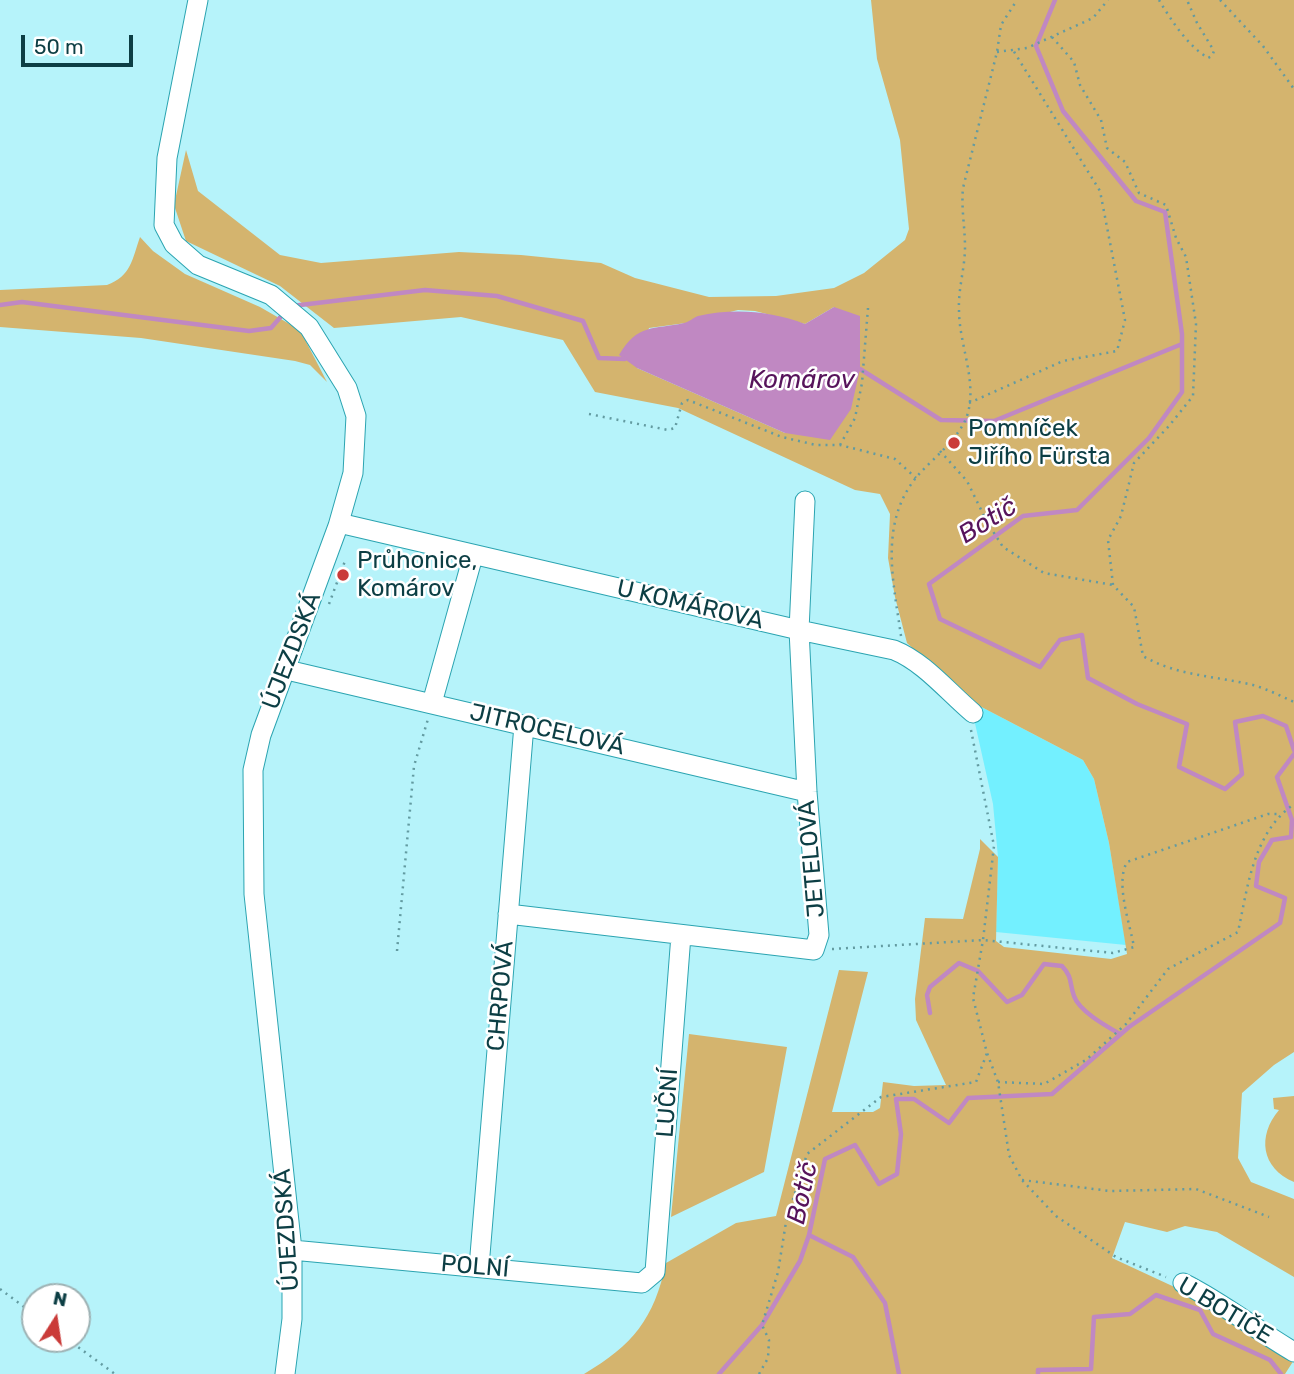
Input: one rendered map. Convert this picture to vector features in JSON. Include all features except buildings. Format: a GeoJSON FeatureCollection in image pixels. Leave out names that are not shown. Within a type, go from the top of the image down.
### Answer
{"type":"FeatureCollection","features":[{"type":"Feature","properties":{"kind":"street","name":"ÚJEZDSKÁ"},"geometry":{"type":"LineString","coordinates":[[198,0],[167,158],[164,225],[174,244],[198,265],[271,295],[309,327],[347,388],[356,416],[353,473],[339,523],[261,735],[253,771],[254,894],[292,1250],[292,1319],[285,1374]]}},
{"type":"Feature","properties":{"kind":"street","name":"JETELOVÁ"},"geometry":{"type":"LineString","coordinates":[[508,914],[814,950],[819,935],[807,792],[799,631],[805,502]]}},
{"type":"Feature","properties":{"kind":"street","name":"U KOMÁROVA"},"geometry":{"type":"LineString","coordinates":[[339,523],[904,654],[969,710]]}},
{"type":"Feature","properties":{"kind":"street"},"geometry":{"type":"LineString","coordinates":[[432,703],[473,556]]}},
{"type":"Feature","properties":{"kind":"street","name":"JITROCELOVÁ"},"geometry":{"type":"LineString","coordinates":[[287,670],[807,792]]}},
{"type":"Feature","properties":{"kind":"street","name":"CHRPOVÁ"},"geometry":{"type":"LineString","coordinates":[[479,1267],[524,725]]}},
{"type":"Feature","properties":{"kind":"street","name":"LUČNÍ"},"geometry":{"type":"LineString","coordinates":[[655,1272],[681,935]]}},
{"type":"Feature","properties":{"kind":"street","name":"POLNÍ"},"geometry":{"type":"LineString","coordinates":[[292,1250],[642,1283],[655,1272]]}},
{"type":"Feature","properties":{"kind":"street","name":"U BOTIČE"},"geometry":{"type":"LineString","coordinates":[[1183,1283],[1208,1295],[1257,1330],[1294,1352]]}},
{"type":"Feature","properties":{"kind":"path"},"geometry":{"type":"LineString","coordinates":[[904,654],[891,566],[891,536],[896,514],[910,484],[959,431],[967,415],[971,392],[958,310],[965,247],[961,208],[963,188],[997,52],[1001,25],[1017,0]]}},
{"type":"Feature","properties":{"kind":"path"},"geometry":{"type":"LineString","coordinates":[[997,52],[1027,48],[1093,18],[1108,0]]}},
{"type":"Feature","properties":{"kind":"path"},"geometry":{"type":"LineString","coordinates":[[1158,0],[1180,30],[1201,54],[1208,58],[1214,51],[1187,0]]}},
{"type":"Feature","properties":{"kind":"path"},"geometry":{"type":"LineString","coordinates":[[1220,0],[1263,47],[1294,89]]}},
{"type":"Feature","properties":{"kind":"path"},"geometry":{"type":"LineString","coordinates":[[1052,37],[1074,62],[1080,85],[1101,120],[1107,148],[1125,162],[1139,193],[1166,205],[1176,238],[1186,257],[1196,324],[1193,396],[1134,463],[1121,516],[1108,540],[1114,584],[1134,607],[1143,656],[1199,677],[1255,686],[1294,702]]}},
{"type":"Feature","properties":{"kind":"path"},"geometry":{"type":"LineString","coordinates":[[969,404],[1062,361],[1117,351],[1125,320],[1100,191],[1013,50]]}},
{"type":"Feature","properties":{"kind":"path"},"geometry":{"type":"LineString","coordinates":[[841,445],[858,407],[869,308]]}},
{"type":"Feature","properties":{"kind":"path"},"geometry":{"type":"LineString","coordinates":[[589,414],[668,430],[676,428],[682,403],[688,400],[782,437],[816,445],[841,445],[895,458],[916,478]]}},
{"type":"Feature","properties":{"kind":"path"},"geometry":{"type":"LineString","coordinates":[[940,452],[967,481],[1003,547],[1044,573],[1114,584]]}},
{"type":"Feature","properties":{"kind":"path"},"geometry":{"type":"LineString","coordinates":[[326,610],[344,566],[345,556]]}},
{"type":"Feature","properties":{"kind":"path"},"geometry":{"type":"LineString","coordinates":[[397,951],[414,765],[432,703]]}},
{"type":"Feature","properties":{"kind":"path","name":"U BOTIČE"},"geometry":{"type":"LineString","coordinates":[[969,710],[994,846],[974,998],[987,1053],[998,1082],[1009,1155],[1022,1180],[1056,1216],[1116,1257],[1183,1283]]}},
{"type":"Feature","properties":{"kind":"path"},"geometry":{"type":"LineString","coordinates":[[998,1082],[1044,1084],[1086,1060],[1126,1024],[1168,969],[1238,932],[1254,858],[1280,814],[1294,804]]}},
{"type":"Feature","properties":{"kind":"path"},"geometry":{"type":"LineString","coordinates":[[814,950],[983,940],[1113,953],[1134,947],[1122,884],[1122,870],[1127,862],[1268,814],[1280,814]]}},
{"type":"Feature","properties":{"kind":"path"},"geometry":{"type":"LineString","coordinates":[[759,1374],[768,1358],[769,1340],[762,1325],[778,1272],[786,1222],[807,1154],[881,1097],[976,1082],[987,1053]]}},
{"type":"Feature","properties":{"kind":"path"},"geometry":{"type":"LineString","coordinates":[[1022,1180],[1110,1191],[1196,1189],[1269,1217]]}},
{"type":"Feature","properties":{"kind":"path"},"geometry":{"type":"LineString","coordinates":[[0,1289],[21,1305]]}},
{"type":"Feature","properties":{"kind":"path"},"geometry":{"type":"LineString","coordinates":[[86,1353],[115,1374]]}},
{"type":"Feature","properties":{"kind":"shaded area"},"geometry":{"type":"Polygon","coordinates":[[[871,0],[1294,0],[1294,1052],[1274,1065],[1242,1093],[1238,1158],[1251,1182],[1294,1199],[1294,1277],[1217,1232],[1185,1226],[1167,1232],[1125,1222],[1112,1258],[1196,1297],[1238,1328],[1294,1360],[1285,1374],[584,1374],[616,1352],[639,1329],[655,1300],[666,1263],[736,1223],[776,1216],[839,970],[868,972],[832,1112],[873,1112],[880,1108],[883,1082],[914,1086],[946,1085],[916,1020],[915,999],[925,918],[963,919],[980,839],[998,857],[996,941],[1004,947],[1111,959],[1127,954],[1109,843],[1094,779],[1083,760],[970,701],[907,643],[888,558],[890,514],[880,494],[855,490],[678,408],[595,392],[563,340],[461,317],[334,328],[280,286],[186,241],[174,205],[186,150],[198,191],[280,255],[321,263],[459,252],[521,255],[601,263],[635,278],[709,297],[776,296],[834,288],[864,273],[905,240],[909,229],[900,140],[877,59],[871,0]],[[834,307],[805,324],[755,311],[738,310],[686,323],[649,328],[637,368],[785,433],[834,307]]]}},
{"type":"Feature","properties":{"kind":"shaded area"},"geometry":{"type":"Polygon","coordinates":[[[140,237],[153,251],[185,274],[260,307],[300,330],[327,382],[310,365],[295,361],[141,338],[0,327],[0,290],[107,285],[126,272],[140,237]]]}},
{"type":"Feature","properties":{"kind":"shaded area"},"geometry":{"type":"Polygon","coordinates":[[[970,701],[1083,760],[1094,779],[1109,843],[1126,945],[996,932],[998,857],[993,804],[970,701]]]}},
{"type":"Feature","properties":{"kind":"shaded area"},"geometry":{"type":"Polygon","coordinates":[[[689,1034],[787,1047],[764,1172],[671,1217],[689,1034]]]}},
{"type":"Feature","properties":{"kind":"shaded area"},"geometry":{"type":"Polygon","coordinates":[[[1294,1096],[1294,1182],[1283,1176],[1269,1160],[1265,1141],[1267,1130],[1279,1110],[1274,1109],[1273,1098],[1294,1096]]]}},
{"type":"Feature","properties":{"kind":"water","name":"Komárov"},"geometry":{"type":"Polygon","coordinates":[[[834,307],[860,316],[860,369],[851,409],[830,440],[785,433],[637,368],[619,355],[633,337],[640,333],[686,322],[698,316],[752,312],[805,324],[834,307]]]}},
{"type":"Feature","properties":{"kind":"waterway","name":"Botič"},"geometry":{"type":"LineString","coordinates":[[1055,0],[1036,46],[1063,111],[1136,201],[1165,212],[1182,334],[1182,392],[1149,438],[1077,510],[1023,516],[929,584],[940,619],[1040,667],[1060,640],[1082,635],[1088,678],[1137,704],[1187,724],[1179,767],[1225,789],[1242,774],[1235,722],[1263,716],[1286,726],[1294,750]]}},
{"type":"Feature","properties":{"kind":"waterway"},"geometry":{"type":"LineString","coordinates":[[292,306],[425,290],[497,296],[583,321],[599,358],[625,359]]}},
{"type":"Feature","properties":{"kind":"waterway"},"geometry":{"type":"LineString","coordinates":[[0,305],[22,302],[249,331],[271,328],[284,313]]}},
{"type":"Feature","properties":{"kind":"waterway"},"geometry":{"type":"LineString","coordinates":[[860,369],[941,420],[994,421],[1182,344]]}},
{"type":"Feature","properties":{"kind":"waterway","name":"Botič"},"geometry":{"type":"LineString","coordinates":[[899,1374],[885,1303],[853,1257],[809,1235],[825,1159],[855,1145],[879,1184],[897,1174],[901,1134],[896,1099],[914,1099],[949,1123],[968,1098],[1052,1094],[1129,1027],[1280,923],[1285,898],[1256,886],[1259,862],[1272,840],[1291,837],[1292,820],[1277,777],[1294,754]]}},
{"type":"Feature","properties":{"kind":"waterway"},"geometry":{"type":"LineString","coordinates":[[930,1013],[927,995],[930,987],[959,963],[978,971],[1007,1002],[1022,995],[1044,964],[1062,966],[1081,1007],[1120,1034]]}},
{"type":"Feature","properties":{"kind":"waterway"},"geometry":{"type":"LineString","coordinates":[[719,1374],[762,1325],[800,1261],[809,1235]]}},
{"type":"Feature","properties":{"kind":"waterway","name":"Botič"},"geometry":{"type":"LineString","coordinates":[[1038,1374],[1038,1370],[1091,1369],[1094,1317],[1130,1314],[1156,1295],[1200,1310],[1213,1334],[1270,1360],[1281,1374]]}},
{"type":"Feature","properties":{"kind":"place","name":"Pomníček Jiřího Fürsta"},"geometry":{"type":"Point","coordinates":[954,443]}},
{"type":"Feature","properties":{"kind":"place","name":"Průhonice, Komárov"},"geometry":{"type":"Point","coordinates":[343,575]}}]}
